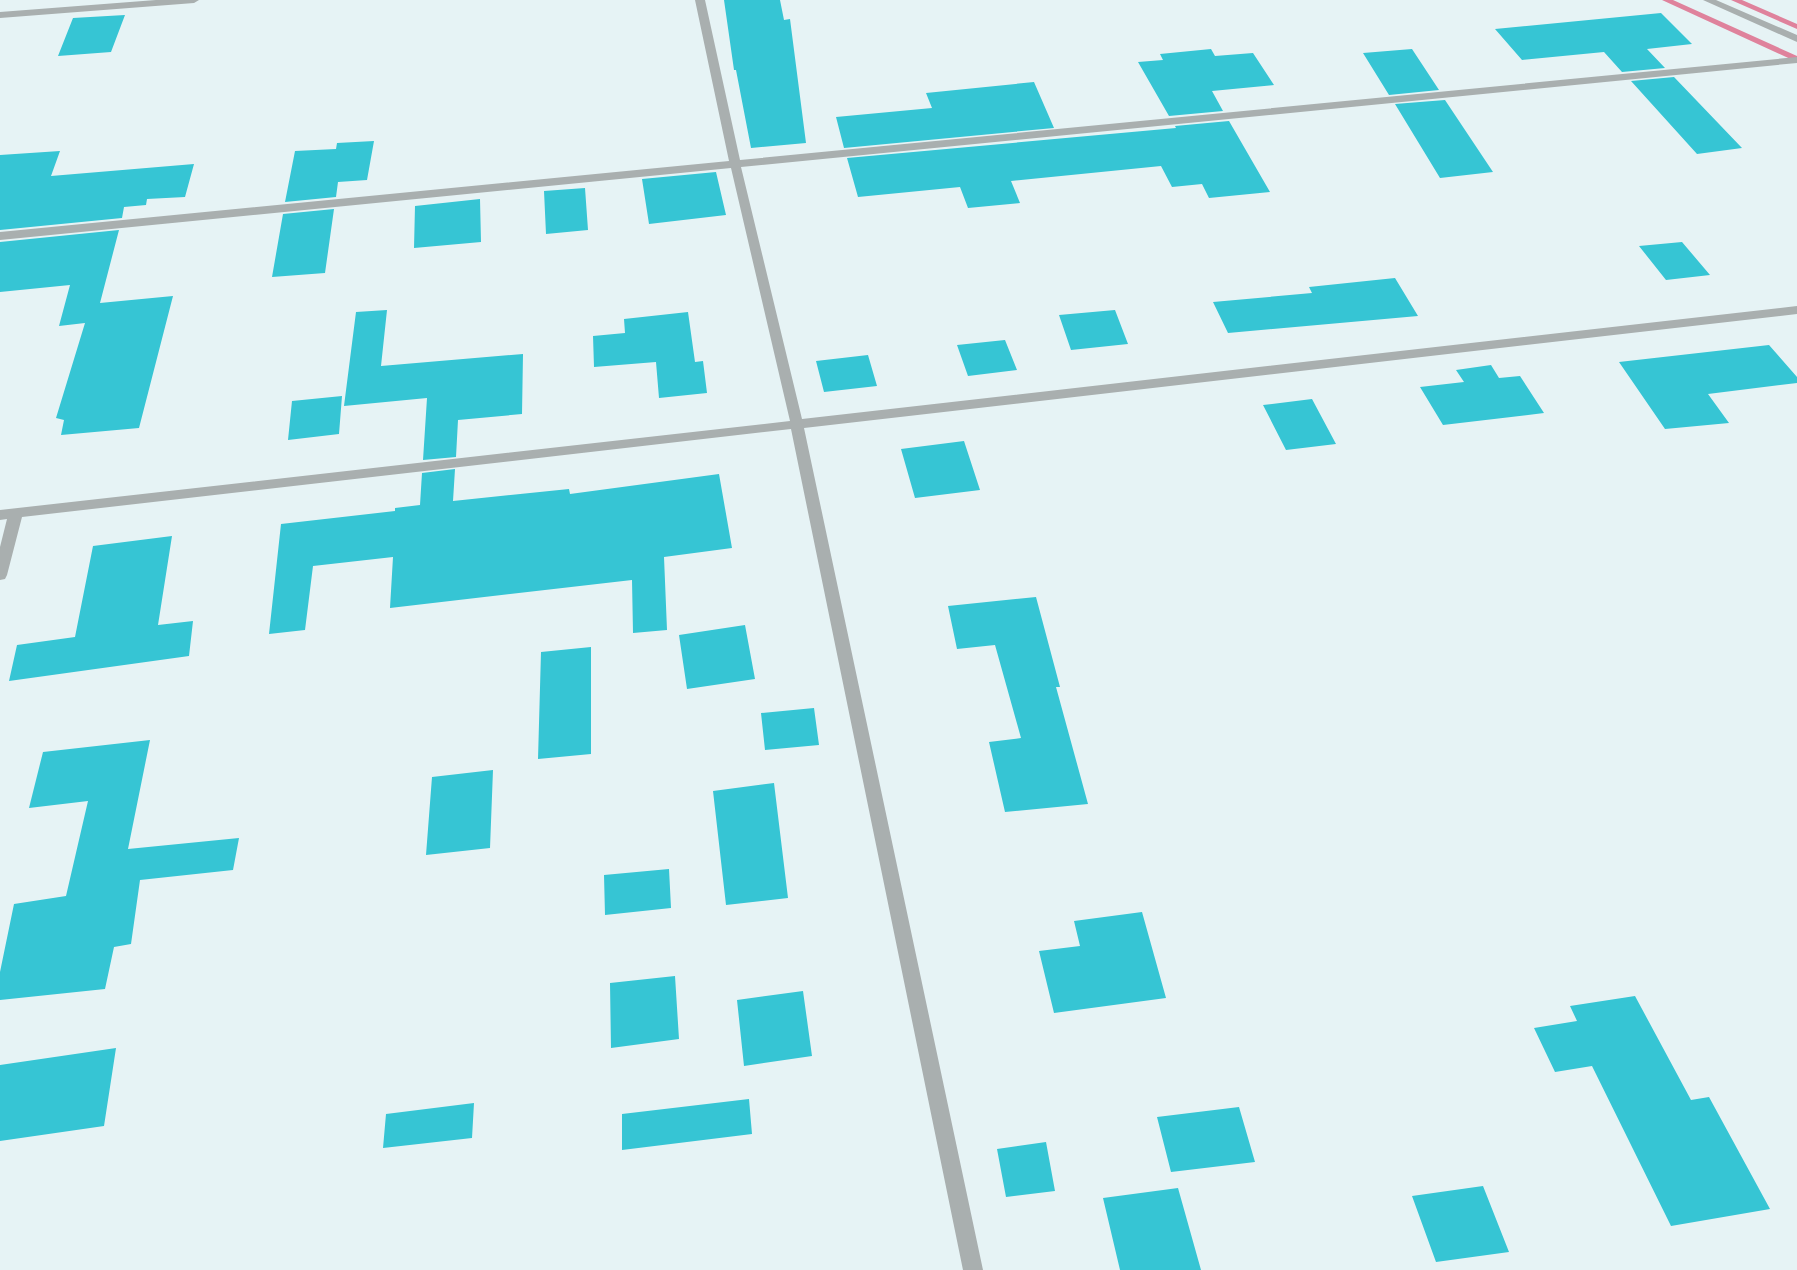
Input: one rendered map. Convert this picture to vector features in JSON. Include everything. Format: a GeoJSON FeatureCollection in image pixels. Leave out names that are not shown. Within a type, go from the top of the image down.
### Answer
{"type":"FeatureCollection","features":[{"type":"Feature","properties":{"kind":"street"},"geometry":{"type":"LineString","coordinates":[[0,14],[194,0]]}},
{"type":"Feature","properties":{"kind":"street"},"geometry":{"type":"LineString","coordinates":[[700,0],[797,424],[973,1270]]}},
{"type":"Feature","properties":{"kind":"street"},"geometry":{"type":"LineString","coordinates":[[1708,0],[1797,39]]}},
{"type":"Feature","properties":{"kind":"street"},"geometry":{"type":"LineString","coordinates":[[0,236],[1797,60]]}},
{"type":"Feature","properties":{"kind":"street"},"geometry":{"type":"LineString","coordinates":[[0,515],[1797,310]]}},
{"type":"Feature","properties":{"kind":"street"},"geometry":{"type":"LineString","coordinates":[[0,575],[16,513]]}},
{"type":"Feature","properties":{"kind":"building"},"geometry":{"type":"Polygon","coordinates":[[[724,0],[780,0],[784,20],[790,19],[806,143],[751,148],[736,70],[734,70],[724,0]]]}},
{"type":"Feature","properties":{"kind":"building"},"geometry":{"type":"Polygon","coordinates":[[[1661,13],[1692,44],[1647,49],[1665,68],[1622,72],[1604,52],[1522,60],[1495,29],[1661,13]]]}},
{"type":"Feature","properties":{"kind":"building"},"geometry":{"type":"Polygon","coordinates":[[[125,15],[111,52],[58,56],[73,18],[125,15]]]}},
{"type":"Feature","properties":{"kind":"building"},"geometry":{"type":"Polygon","coordinates":[[[1211,49],[1215,56],[1253,53],[1274,85],[1212,91],[1223,111],[1169,116],[1138,62],[1163,60],[1160,54],[1211,49]]]}},
{"type":"Feature","properties":{"kind":"building"},"geometry":{"type":"Polygon","coordinates":[[[1412,49],[1439,90],[1389,95],[1363,53],[1412,49]]]}},
{"type":"Feature","properties":{"kind":"building"},"geometry":{"type":"Polygon","coordinates":[[[1674,77],[1742,148],[1697,154],[1631,81],[1674,77]]]}},
{"type":"Feature","properties":{"kind":"building"},"geometry":{"type":"Polygon","coordinates":[[[1034,82],[1054,128],[844,148],[836,117],[932,108],[926,93],[1034,82]]]}},
{"type":"Feature","properties":{"kind":"building"},"geometry":{"type":"Polygon","coordinates":[[[1445,100],[1493,172],[1440,178],[1395,104],[1445,100]]]}},
{"type":"Feature","properties":{"kind":"building"},"geometry":{"type":"Polygon","coordinates":[[[1229,121],[1270,192],[1209,198],[1202,184],[1172,187],[1161,166],[1011,181],[1020,203],[968,208],[960,187],[858,197],[847,158],[1176,128],[1175,126],[1229,121]]]}},
{"type":"Feature","properties":{"kind":"building"},"geometry":{"type":"Polygon","coordinates":[[[374,141],[367,180],[338,182],[336,197],[285,202],[295,151],[336,149],[337,143],[374,141]]]}},
{"type":"Feature","properties":{"kind":"building"},"geometry":{"type":"Polygon","coordinates":[[[60,151],[51,176],[194,164],[185,197],[147,199],[146,205],[124,207],[122,218],[0,230],[0,155],[60,151]]]}},
{"type":"Feature","properties":{"kind":"building"},"geometry":{"type":"Polygon","coordinates":[[[716,172],[726,215],[649,224],[642,179],[716,172]]]}},
{"type":"Feature","properties":{"kind":"building"},"geometry":{"type":"Polygon","coordinates":[[[585,188],[588,230],[546,234],[544,191],[585,188]]]}},
{"type":"Feature","properties":{"kind":"building"},"geometry":{"type":"Polygon","coordinates":[[[480,199],[481,242],[414,248],[415,206],[480,199]]]}},
{"type":"Feature","properties":{"kind":"building"},"geometry":{"type":"Polygon","coordinates":[[[334,209],[325,273],[272,277],[283,214],[334,209]]]}},
{"type":"Feature","properties":{"kind":"building"},"geometry":{"type":"Polygon","coordinates":[[[119,230],[100,303],[173,296],[139,428],[61,435],[64,420],[56,418],[85,323],[59,326],[70,285],[0,292],[0,242],[119,230]]]}},
{"type":"Feature","properties":{"kind":"building"},"geometry":{"type":"Polygon","coordinates":[[[1682,242],[1710,275],[1666,280],[1639,246],[1682,242]]]}},
{"type":"Feature","properties":{"kind":"building"},"geometry":{"type":"Polygon","coordinates":[[[1395,278],[1418,316],[1228,333],[1213,302],[1312,293],[1309,287],[1395,278]]]}},
{"type":"Feature","properties":{"kind":"building"},"geometry":{"type":"Polygon","coordinates":[[[387,310],[381,366],[523,354],[522,414],[458,420],[456,457],[423,460],[427,398],[344,406],[356,312],[387,310]]]}},
{"type":"Feature","properties":{"kind":"building"},"geometry":{"type":"Polygon","coordinates":[[[1115,310],[1128,344],[1071,350],[1059,315],[1115,310]]]}},
{"type":"Feature","properties":{"kind":"building"},"geometry":{"type":"Polygon","coordinates":[[[688,312],[695,362],[703,361],[707,393],[659,398],[656,362],[594,367],[593,336],[625,333],[624,319],[688,312]]]}},
{"type":"Feature","properties":{"kind":"building"},"geometry":{"type":"Polygon","coordinates":[[[1005,340],[1017,370],[968,376],[957,345],[1005,340]]]}},
{"type":"Feature","properties":{"kind":"building"},"geometry":{"type":"Polygon","coordinates":[[[1769,345],[1797,377],[1797,383],[1708,394],[1729,423],[1665,429],[1619,362],[1769,345]]]}},
{"type":"Feature","properties":{"kind":"building"},"geometry":{"type":"Polygon","coordinates":[[[868,355],[877,386],[824,392],[816,361],[868,355]]]}},
{"type":"Feature","properties":{"kind":"building"},"geometry":{"type":"Polygon","coordinates":[[[1491,365],[1499,378],[1520,376],[1544,413],[1443,425],[1420,387],[1464,382],[1456,370],[1491,365]]]}},
{"type":"Feature","properties":{"kind":"building"},"geometry":{"type":"Polygon","coordinates":[[[342,396],[339,434],[288,440],[292,401],[342,396]]]}},
{"type":"Feature","properties":{"kind":"building"},"geometry":{"type":"Polygon","coordinates":[[[1312,399],[1336,444],[1286,450],[1263,405],[1312,399]]]}},
{"type":"Feature","properties":{"kind":"building"},"geometry":{"type":"Polygon","coordinates":[[[964,441],[980,490],[915,498],[901,449],[964,441]]]}},
{"type":"Feature","properties":{"kind":"building"},"geometry":{"type":"Polygon","coordinates":[[[455,469],[453,501],[569,489],[570,494],[719,474],[732,548],[664,557],[667,630],[633,633],[632,580],[390,608],[393,557],[313,566],[305,630],[269,634],[281,524],[395,511],[395,508],[420,505],[422,473],[455,469]]]}},
{"type":"Feature","properties":{"kind":"building"},"geometry":{"type":"Polygon","coordinates":[[[172,536],[158,625],[193,621],[189,656],[9,681],[17,645],[75,637],[93,546],[172,536]]]}},
{"type":"Feature","properties":{"kind":"building"},"geometry":{"type":"Polygon","coordinates":[[[1036,597],[1060,687],[1056,687],[1088,804],[1005,812],[989,742],[1021,738],[995,645],[957,649],[948,606],[1036,597]]]}},
{"type":"Feature","properties":{"kind":"building"},"geometry":{"type":"Polygon","coordinates":[[[745,625],[755,679],[687,689],[679,635],[745,625]]]}},
{"type":"Feature","properties":{"kind":"building"},"geometry":{"type":"Polygon","coordinates":[[[591,647],[591,754],[538,759],[541,652],[591,647]]]}},
{"type":"Feature","properties":{"kind":"building"},"geometry":{"type":"Polygon","coordinates":[[[814,708],[819,745],[765,750],[761,713],[814,708]]]}},
{"type":"Feature","properties":{"kind":"building"},"geometry":{"type":"Polygon","coordinates":[[[150,740],[128,849],[239,838],[233,870],[140,880],[131,944],[114,947],[105,989],[0,1000],[0,972],[14,904],[66,896],[88,801],[29,808],[43,752],[150,740]]]}},
{"type":"Feature","properties":{"kind":"building"},"geometry":{"type":"Polygon","coordinates":[[[493,770],[490,848],[426,855],[432,777],[493,770]]]}},
{"type":"Feature","properties":{"kind":"building"},"geometry":{"type":"Polygon","coordinates":[[[774,783],[788,898],[726,905],[713,791],[774,783]]]}},
{"type":"Feature","properties":{"kind":"building"},"geometry":{"type":"Polygon","coordinates":[[[669,869],[671,908],[605,915],[604,875],[669,869]]]}},
{"type":"Feature","properties":{"kind":"building"},"geometry":{"type":"Polygon","coordinates":[[[1142,912],[1166,998],[1054,1013],[1039,951],[1080,946],[1074,921],[1142,912]]]}},
{"type":"Feature","properties":{"kind":"building"},"geometry":{"type":"Polygon","coordinates":[[[675,976],[679,1039],[611,1048],[610,983],[675,976]]]}},
{"type":"Feature","properties":{"kind":"building"},"geometry":{"type":"Polygon","coordinates":[[[803,991],[812,1056],[744,1066],[737,1000],[803,991]]]}},
{"type":"Feature","properties":{"kind":"building"},"geometry":{"type":"Polygon","coordinates":[[[1635,996],[1691,1100],[1709,1097],[1770,1209],[1671,1226],[1592,1066],[1555,1072],[1534,1028],[1577,1021],[1570,1006],[1635,996]]]}},
{"type":"Feature","properties":{"kind":"building"},"geometry":{"type":"Polygon","coordinates":[[[116,1048],[104,1126],[0,1141],[0,1065],[116,1048]]]}},
{"type":"Feature","properties":{"kind":"building"},"geometry":{"type":"Polygon","coordinates":[[[749,1099],[752,1134],[622,1150],[622,1114],[749,1099]]]}},
{"type":"Feature","properties":{"kind":"building"},"geometry":{"type":"Polygon","coordinates":[[[474,1103],[472,1138],[383,1148],[386,1114],[474,1103]]]}},
{"type":"Feature","properties":{"kind":"building"},"geometry":{"type":"Polygon","coordinates":[[[1239,1107],[1255,1162],[1171,1172],[1157,1117],[1239,1107]]]}},
{"type":"Feature","properties":{"kind":"building"},"geometry":{"type":"Polygon","coordinates":[[[1046,1142],[1055,1191],[1006,1197],[997,1149],[1046,1142]]]}},
{"type":"Feature","properties":{"kind":"building"},"geometry":{"type":"Polygon","coordinates":[[[1483,1186],[1509,1252],[1436,1262],[1412,1196],[1483,1186]]]}},
{"type":"Feature","properties":{"kind":"building"},"geometry":{"type":"Polygon","coordinates":[[[1178,1188],[1201,1270],[1120,1270],[1103,1198],[1178,1188]]]}},
{"type":"Feature","properties":{"kind":"waterway"},"geometry":{"type":"LineString","coordinates":[[1666,0],[1772,46],[1797,59]]}},
{"type":"Feature","properties":{"kind":"waterway"},"geometry":{"type":"LineString","coordinates":[[1735,0],[1797,27]]}}]}
